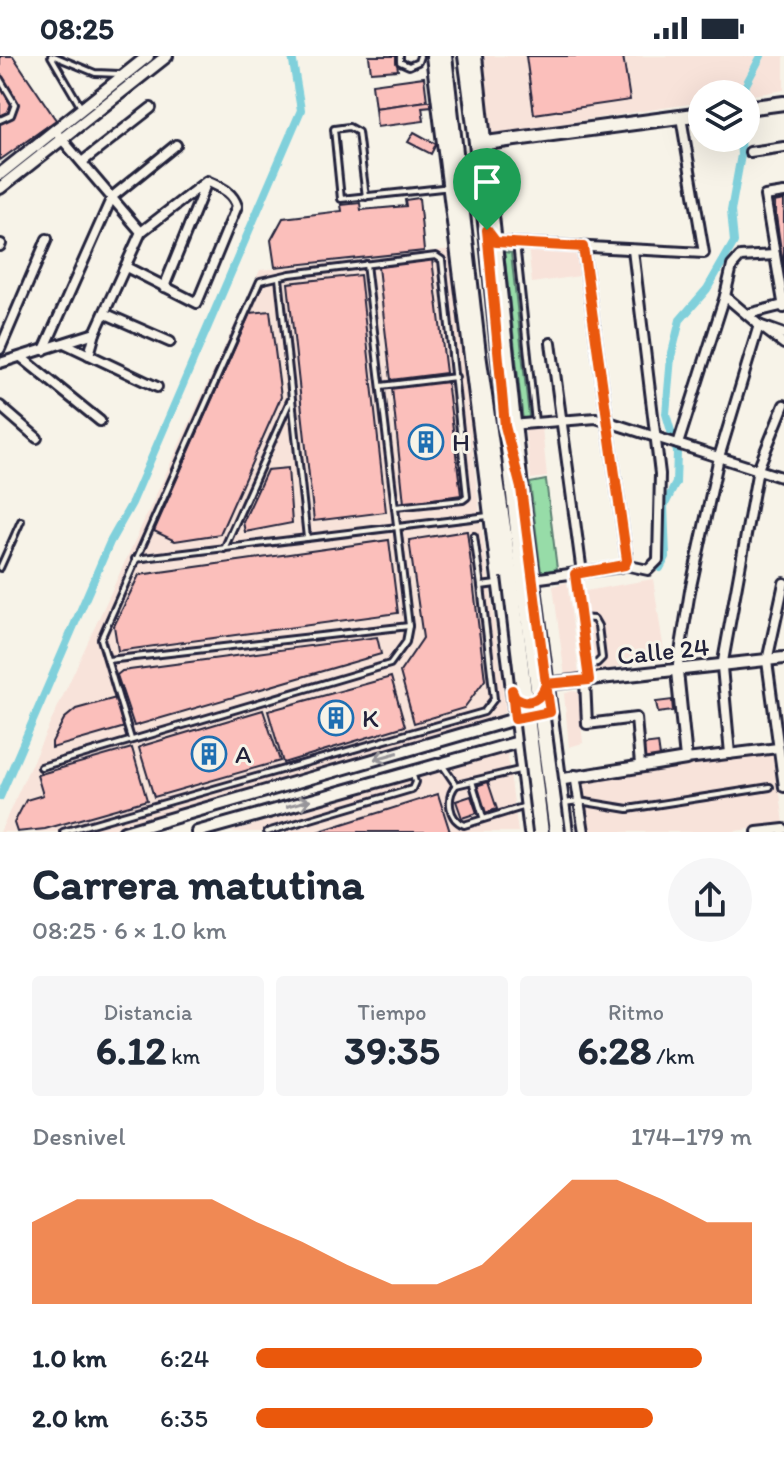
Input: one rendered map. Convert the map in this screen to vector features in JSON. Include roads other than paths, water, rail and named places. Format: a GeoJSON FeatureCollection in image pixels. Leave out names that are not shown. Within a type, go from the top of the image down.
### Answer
{"type":"FeatureCollection","features":[{"type":"Feature","properties":{"kind":"main road"},"geometry":{"type":"LineString","coordinates":[[433,56],[531,832]]}},
{"type":"Feature","properties":{"kind":"main road"},"geometry":{"type":"LineString","coordinates":[[444,56],[482,389],[541,832]]}},
{"type":"Feature","properties":{"kind":"main road"},"geometry":{"type":"LineString","coordinates":[[466,56],[512,402],[509,430],[521,488],[566,832]]}},
{"type":"Feature","properties":{"kind":"main road"},"geometry":{"type":"LineString","coordinates":[[475,56],[478,144]]}},
{"type":"Feature","properties":{"kind":"main road"},"geometry":{"type":"LineString","coordinates":[[760,106],[784,103]]}},
{"type":"Feature","properties":{"kind":"main road"},"geometry":{"type":"LineString","coordinates":[[478,144],[688,116]]}},
{"type":"Feature","properties":{"kind":"main road"},"geometry":{"type":"LineString","coordinates":[[491,236],[489,260],[557,832]]}},
{"type":"Feature","properties":{"kind":"main road"},"geometry":{"type":"LineString","coordinates":[[478,354],[473,374],[482,389]]}},
{"type":"Feature","properties":{"kind":"main road"},"geometry":{"type":"LineString","coordinates":[[485,471],[486,420]]}},
{"type":"Feature","properties":{"kind":"main road"},"geometry":{"type":"LineString","coordinates":[[512,690],[515,697],[530,702],[538,699],[546,684]]}},
{"type":"Feature","properties":{"kind":"main road"},"geometry":{"type":"LineString","coordinates":[[527,806],[529,795],[537,784],[558,780]]}},
{"type":"Feature","properties":{"kind":"street"},"geometry":{"type":"LineString","coordinates":[[0,174],[148,56]]}},
{"type":"Feature","properties":{"kind":"street"},"geometry":{"type":"LineString","coordinates":[[0,188],[167,56]]}},
{"type":"Feature","properties":{"kind":"street"},"geometry":{"type":"LineString","coordinates":[[82,162],[151,108]]}},
{"type":"Feature","properties":{"kind":"street"},"geometry":{"type":"LineString","coordinates":[[491,236],[516,243],[704,253],[681,117]]}},
{"type":"Feature","properties":{"kind":"street"},"geometry":{"type":"LineString","coordinates":[[54,130],[141,232]]}},
{"type":"Feature","properties":{"kind":"street"},"geometry":{"type":"LineString","coordinates":[[44,350],[112,197],[176,145]]}},
{"type":"Feature","properties":{"kind":"street"},"geometry":{"type":"LineString","coordinates":[[760,151],[784,147]]}},
{"type":"Feature","properties":{"kind":"street"},"geometry":{"type":"LineString","coordinates":[[89,355],[95,333],[141,232],[207,181]]}},
{"type":"Feature","properties":{"kind":"street"},"geometry":{"type":"LineString","coordinates":[[126,267],[197,303],[237,206],[229,191],[207,181]]}},
{"type":"Feature","properties":{"kind":"street"},"geometry":{"type":"LineString","coordinates":[[164,287],[207,181]]}},
{"type":"Feature","properties":{"kind":"street"},"geometry":{"type":"LineString","coordinates":[[748,314],[784,307],[765,196],[784,193]]}},
{"type":"Feature","properties":{"kind":"street"},"geometry":{"type":"LineString","coordinates":[[0,349],[47,239]]}},
{"type":"Feature","properties":{"kind":"street"},"geometry":{"type":"LineString","coordinates":[[583,247],[627,560],[625,565]]}},
{"type":"Feature","properties":{"kind":"street"},"geometry":{"type":"LineString","coordinates":[[533,579],[625,565],[648,570],[658,560],[660,474],[633,250]]}},
{"type":"Feature","properties":{"kind":"street"},"geometry":{"type":"LineString","coordinates":[[678,444],[735,261],[740,257],[775,255]]}},
{"type":"Feature","properties":{"kind":"street"},"geometry":{"type":"LineString","coordinates":[[725,296],[784,344]]}},
{"type":"Feature","properties":{"kind":"street"},"geometry":{"type":"LineString","coordinates":[[106,314],[170,342]]}},
{"type":"Feature","properties":{"kind":"street"},"geometry":{"type":"LineString","coordinates":[[759,325],[784,334]]}},
{"type":"Feature","properties":{"kind":"street"},"geometry":{"type":"LineString","coordinates":[[686,759],[677,671],[690,591],[719,457],[759,325]]}},
{"type":"Feature","properties":{"kind":"street"},"geometry":{"type":"LineString","coordinates":[[0,363],[95,333]]}},
{"type":"Feature","properties":{"kind":"street"},"geometry":{"type":"LineString","coordinates":[[551,343],[578,573]]}},
{"type":"Feature","properties":{"kind":"street"},"geometry":{"type":"LineString","coordinates":[[66,344],[157,387]]}},
{"type":"Feature","properties":{"kind":"street"},"geometry":{"type":"LineString","coordinates":[[21,357],[100,421]]}},
{"type":"Feature","properties":{"kind":"street"},"geometry":{"type":"LineString","coordinates":[[730,754],[722,667],[758,469],[784,405]]}},
{"type":"Feature","properties":{"kind":"street"},"geometry":{"type":"LineString","coordinates":[[0,406],[37,438]]}},
{"type":"Feature","properties":{"kind":"street"},"geometry":{"type":"LineString","coordinates":[[509,430],[535,422],[596,418],[784,478]]}},
{"type":"Feature","properties":{"kind":"street"},"geometry":{"type":"LineString","coordinates":[[784,583],[767,661],[784,787]]}},
{"type":"Feature","properties":{"kind":"street","name":"Calle 24"},"geometry":{"type":"LineString","coordinates":[[546,684],[784,658]]}},
{"type":"Feature","properties":{"kind":"street"},"geometry":{"type":"LineString","coordinates":[[587,681],[587,724],[636,718],[640,765]]}},
{"type":"Feature","properties":{"kind":"street"},"geometry":{"type":"LineString","coordinates":[[124,832],[426,744],[550,712]]}},
{"type":"Feature","properties":{"kind":"street"},"geometry":{"type":"LineString","coordinates":[[197,832],[232,827],[327,795],[553,732]]}},
{"type":"Feature","properties":{"kind":"street"},"geometry":{"type":"LineString","coordinates":[[558,780],[640,765],[778,748]]}},
{"type":"Feature","properties":{"kind":"street"},"geometry":{"type":"LineString","coordinates":[[575,775],[584,832]]}},
{"type":"Feature","properties":{"kind":"street"},"geometry":{"type":"LineString","coordinates":[[757,832],[784,829]]}},
{"type":"Feature","properties":{"kind":"lane"},"geometry":{"type":"LineString","coordinates":[[52,56],[95,73],[126,73],[135,81]]}},
{"type":"Feature","properties":{"kind":"lane"},"geometry":{"type":"LineString","coordinates":[[52,56],[90,119]]}},
{"type":"Feature","properties":{"kind":"lane"},"geometry":{"type":"LineString","coordinates":[[400,56],[402,64],[409,66],[418,62],[420,56]]}},
{"type":"Feature","properties":{"kind":"lane"},"geometry":{"type":"LineString","coordinates":[[450,56],[490,402],[486,420]]}},
{"type":"Feature","properties":{"kind":"lane"},"geometry":{"type":"LineString","coordinates":[[459,56],[478,144],[499,403],[509,430]]}},
{"type":"Feature","properties":{"kind":"lane"},"geometry":{"type":"LineString","coordinates":[[0,79],[15,104],[11,115],[0,120]]}},
{"type":"Feature","properties":{"kind":"lane"},"geometry":{"type":"LineString","coordinates":[[366,197],[358,132],[349,127],[334,129],[341,199],[366,197],[450,188]]}},
{"type":"Feature","properties":{"kind":"lane"},"geometry":{"type":"LineString","coordinates":[[516,243],[535,422]]}},
{"type":"Feature","properties":{"kind":"lane"},"geometry":{"type":"LineString","coordinates":[[131,739],[101,639],[260,281],[366,264],[440,258],[456,377],[467,497],[463,500],[395,507]]}},
{"type":"Feature","properties":{"kind":"lane"},"geometry":{"type":"LineString","coordinates":[[41,767],[390,664],[406,642],[409,626],[366,264]]}},
{"type":"Feature","properties":{"kind":"lane"},"geometry":{"type":"LineString","coordinates":[[279,278],[307,539]]}},
{"type":"Feature","properties":{"kind":"lane"},"geometry":{"type":"LineString","coordinates":[[381,386],[456,377]]}},
{"type":"Feature","properties":{"kind":"lane"},"geometry":{"type":"LineString","coordinates":[[224,549],[291,398]]}},
{"type":"Feature","properties":{"kind":"lane"},"geometry":{"type":"LineString","coordinates":[[135,559],[490,516]]}},
{"type":"Feature","properties":{"kind":"lane"},"geometry":{"type":"LineString","coordinates":[[0,568],[21,521]]}},
{"type":"Feature","properties":{"kind":"lane"},"geometry":{"type":"LineString","coordinates":[[63,832],[484,712],[494,699],[474,536]]}},
{"type":"Feature","properties":{"kind":"lane"},"geometry":{"type":"LineString","coordinates":[[578,573],[579,618],[587,681]]}},
{"type":"Feature","properties":{"kind":"lane"},"geometry":{"type":"LineString","coordinates":[[481,586],[499,584]]}},
{"type":"Feature","properties":{"kind":"lane"},"geometry":{"type":"LineString","coordinates":[[579,618],[594,619],[598,626],[602,658],[597,663],[587,665]]}},
{"type":"Feature","properties":{"kind":"lane"},"geometry":{"type":"LineString","coordinates":[[108,660],[409,626]]}},
{"type":"Feature","properties":{"kind":"lane"},"geometry":{"type":"LineString","coordinates":[[422,729],[426,744]]}},
{"type":"Feature","properties":{"kind":"lane"},"geometry":{"type":"LineString","coordinates":[[440,763],[456,785]]}},
{"type":"Feature","properties":{"kind":"lane"},"geometry":{"type":"LineString","coordinates":[[456,785],[521,770]]}},
{"type":"Feature","properties":{"kind":"lane"},"geometry":{"type":"LineString","coordinates":[[279,771],[284,785]]}},
{"type":"Feature","properties":{"kind":"lane"},"geometry":{"type":"LineString","coordinates":[[267,832],[412,789],[415,782],[412,771]]}},
{"type":"Feature","properties":{"kind":"lane"},"geometry":{"type":"LineString","coordinates":[[472,781],[483,817]]}},
{"type":"Feature","properties":{"kind":"lane"},"geometry":{"type":"LineString","coordinates":[[456,785],[450,800],[458,823],[470,824],[483,817],[527,806]]}},
{"type":"Feature","properties":{"kind":"lane"},"geometry":{"type":"LineString","coordinates":[[562,803],[579,801],[628,809],[770,787]]}},
{"type":"Feature","properties":{"kind":"lane"},"geometry":{"type":"LineString","coordinates":[[327,795],[332,813]]}},
{"type":"Feature","properties":{"kind":"lane"},"geometry":{"type":"LineString","coordinates":[[152,807],[157,823]]}},
{"type":"Feature","properties":{"kind":"waterway"},"geometry":{"type":"LineString","coordinates":[[0,797],[110,542],[132,503],[301,110],[292,56]]}},
{"type":"Feature","properties":{"kind":"waterway"},"geometry":{"type":"LineString","coordinates":[[748,80],[761,56]]}},
{"type":"Feature","properties":{"kind":"waterway"},"geometry":{"type":"LineString","coordinates":[[660,568],[666,557],[664,506],[676,483],[677,452],[666,414],[671,357],[680,320],[707,289],[734,242],[731,211],[741,152]]}},
{"type":"Feature","properties":{"kind":"place","name":"H"},"geometry":{"type":"Point","coordinates":[426,442]}},
{"type":"Feature","properties":{"kind":"place","name":"K"},"geometry":{"type":"Point","coordinates":[336,718]}},
{"type":"Feature","properties":{"kind":"place","name":"A"},"geometry":{"type":"Point","coordinates":[209,754]}}]}
